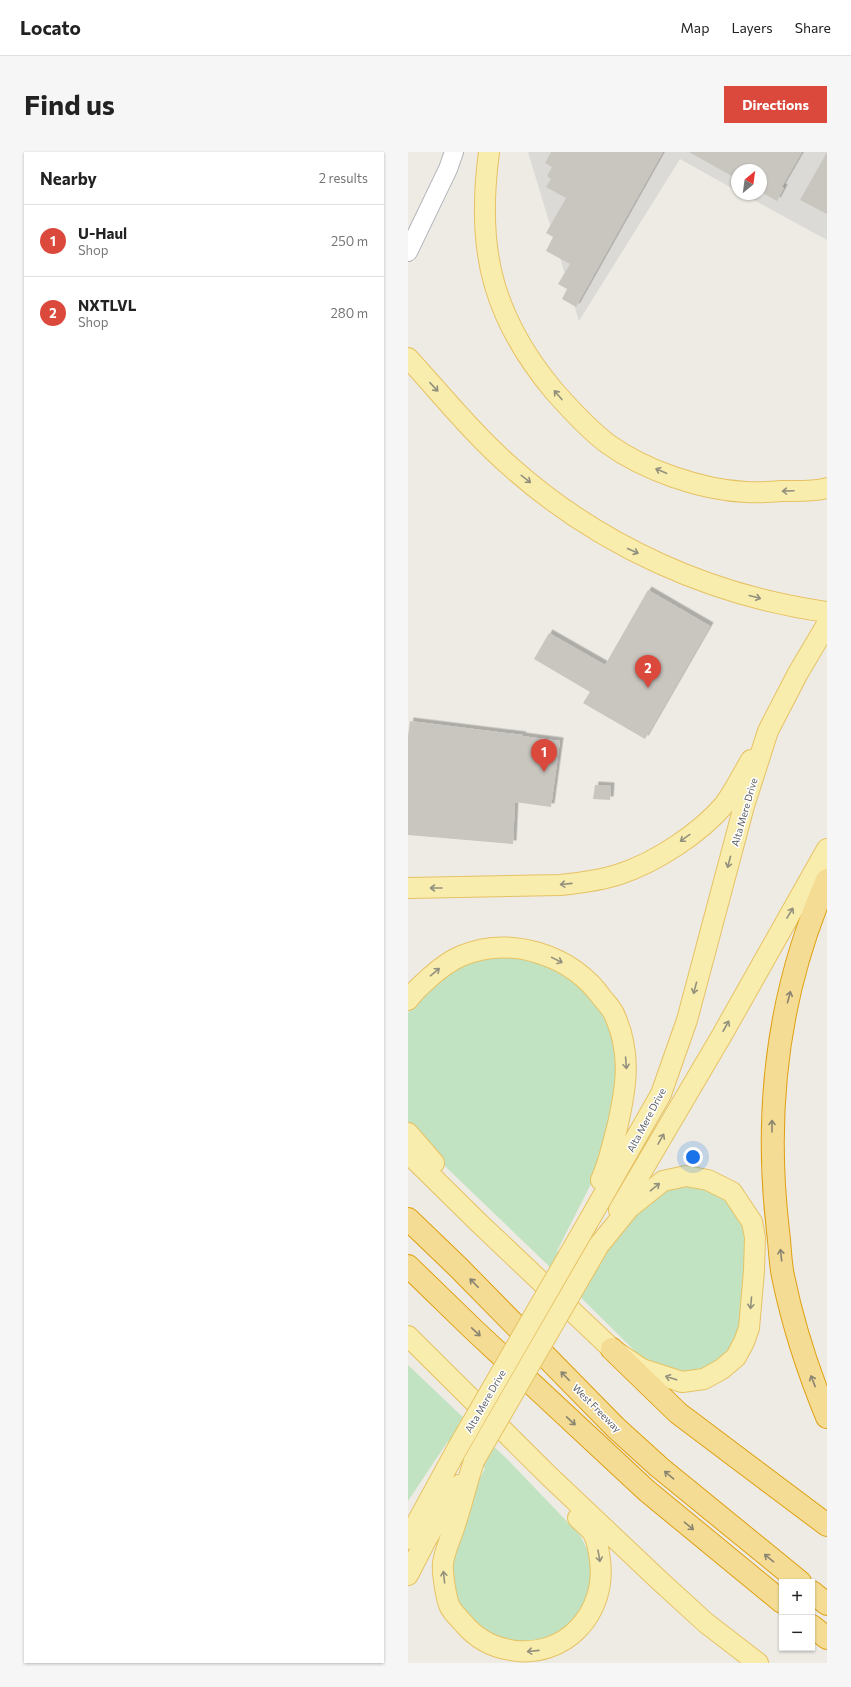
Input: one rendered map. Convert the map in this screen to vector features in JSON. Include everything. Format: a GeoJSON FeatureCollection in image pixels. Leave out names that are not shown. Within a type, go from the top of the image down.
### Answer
{"type":"FeatureCollection","features":[{"type":"Feature","properties":{"kind":"highway"},"geometry":{"type":"LineString","coordinates":[[827,880],[807,930],[787,1002],[776,1074],[772,1127],[775,1207],[783,1275],[806,1364],[827,1417]]}},
{"type":"Feature","properties":{"kind":"highway","name":"West Freeway"},"geometry":{"type":"LineString","coordinates":[[408,1219],[459,1268],[616,1428],[671,1477],[796,1579]]}},
{"type":"Feature","properties":{"kind":"highway"},"geometry":{"type":"LineString","coordinates":[[408,1266],[474,1331],[641,1486],[779,1600]]}},
{"type":"Feature","properties":{"kind":"highway"},"geometry":{"type":"LineString","coordinates":[[612,1349],[678,1413],[827,1525]]}},
{"type":"Feature","properties":{"kind":"highway"},"geometry":{"type":"LineString","coordinates":[[815,1594],[827,1604]]}},
{"type":"Feature","properties":{"kind":"highway"},"geometry":{"type":"LineString","coordinates":[[815,1628],[827,1638]]}},
{"type":"Feature","properties":{"kind":"main road"},"geometry":{"type":"LineString","coordinates":[[408,252],[448,169],[454,152]]}},
{"type":"Feature","properties":{"kind":"main road"},"geometry":{"type":"LineString","coordinates":[[489,152],[484,209],[488,252],[495,286],[508,321],[523,349],[541,375],[571,411],[608,444],[636,460],[672,476],[708,487],[745,492],[827,488]]}},
{"type":"Feature","properties":{"kind":"main road"},"geometry":{"type":"LineString","coordinates":[[408,358],[484,442],[512,469],[574,517],[620,545],[692,578],[793,607],[827,612]]}},
{"type":"Feature","properties":{"kind":"main road","name":"Alta Mere Drive"},"geometry":{"type":"LineString","coordinates":[[408,1539],[457,1449],[661,1094],[687,1020],[744,806],[768,731],[798,673],[827,624]]}},
{"type":"Feature","properties":{"kind":"main road"},"geometry":{"type":"LineString","coordinates":[[408,888],[560,885],[580,883],[620,874],[642,865],[664,854],[700,827],[724,804],[768,731]]}},
{"type":"Feature","properties":{"kind":"main road","name":"Alta Mere Drive"},"geometry":{"type":"LineString","coordinates":[[408,1575],[427,1538],[474,1461],[722,1035],[827,849]]}},
{"type":"Feature","properties":{"kind":"main road"},"geometry":{"type":"LineString","coordinates":[[408,1000],[413,992],[439,969],[461,956],[484,949],[513,947],[540,953],[555,959],[585,976],[596,989],[615,1015],[625,1048],[626,1069],[625,1092],[608,1164],[593,1197],[588,1222]]}},
{"type":"Feature","properties":{"kind":"main road"},"geometry":{"type":"LineString","coordinates":[[408,1133],[468,1200],[479,1224]]}},
{"type":"Feature","properties":{"kind":"main road"},"geometry":{"type":"LineString","coordinates":[[408,1153],[479,1224],[612,1349],[642,1369],[682,1382],[704,1379],[722,1369],[736,1358],[749,1328],[754,1271],[755,1236],[752,1222],[732,1192],[708,1180],[686,1176],[663,1181],[629,1208],[599,1245]]}},
{"type":"Feature","properties":{"kind":"main road"},"geometry":{"type":"LineString","coordinates":[[408,1336],[561,1488],[706,1623],[758,1663]]}},
{"type":"Feature","properties":{"kind":"main road"},"geometry":{"type":"LineString","coordinates":[[408,1351],[432,1372],[455,1382]]}},
{"type":"Feature","properties":{"kind":"main road"},"geometry":{"type":"LineString","coordinates":[[408,1510],[457,1449]]}},
{"type":"Feature","properties":{"kind":"main road"},"geometry":{"type":"LineString","coordinates":[[474,1461],[447,1546],[443,1563],[444,1580],[450,1608],[470,1632],[496,1647],[519,1651],[532,1651],[555,1645],[578,1629],[594,1605],[600,1583],[601,1568],[597,1546],[593,1533],[567,1507],[561,1488]]}},
{"type":"Feature","properties":{"kind":"shaded area"},"geometry":{"type":"Polygon","coordinates":[[[528,152],[827,152],[827,240],[754,200],[767,200],[767,164],[731,164],[731,188],[680,159],[579,321],[528,152]]]}},
{"type":"Feature","properties":{"kind":"green space"},"geometry":{"type":"Polygon","coordinates":[[[512,953],[559,967],[608,1014],[620,1053],[615,1100],[598,1170],[557,1251],[589,1278],[628,1216],[672,1185],[692,1182],[726,1196],[738,1211],[749,1241],[740,1336],[723,1359],[697,1373],[671,1374],[649,1365],[549,1266],[426,1148],[408,1123],[408,1013],[423,989],[465,960],[512,953]]]}},
{"type":"Feature","properties":{"kind":"green space"},"geometry":{"type":"Polygon","coordinates":[[[408,1365],[508,1460],[580,1535],[587,1549],[592,1569],[590,1590],[579,1617],[560,1633],[527,1644],[482,1635],[452,1602],[446,1573],[461,1519],[485,1468],[448,1441],[408,1501],[408,1365]]]}},
{"type":"Feature","properties":{"kind":"building"},"geometry":{"type":"Polygon","coordinates":[[[551,152],[663,152],[576,307],[562,299],[567,289],[558,284],[570,264],[546,251],[553,237],[546,233],[566,198],[546,187],[551,179],[547,176],[552,167],[545,163],[551,152]]]}},
{"type":"Feature","properties":{"kind":"building"},"geometry":{"type":"Polygon","coordinates":[[[689,152],[802,152],[782,187],[784,188],[777,201],[767,195],[767,164],[731,164],[731,176],[689,152]]]}},
{"type":"Feature","properties":{"kind":"building"},"geometry":{"type":"Polygon","coordinates":[[[827,152],[827,214],[800,200],[827,152]]]}},
{"type":"Feature","properties":{"kind":"building"},"geometry":{"type":"Polygon","coordinates":[[[648,590],[710,626],[645,739],[583,703],[590,692],[534,659],[549,633],[605,665],[648,590]]]}},
{"type":"Feature","properties":{"kind":"building"},"geometry":{"type":"Polygon","coordinates":[[[410,721],[560,741],[551,807],[515,802],[513,844],[408,835],[408,736],[410,721]]]}},
{"type":"Feature","properties":{"kind":"building"},"geometry":{"type":"Polygon","coordinates":[[[595,785],[611,786],[610,800],[593,799],[595,785]]]}},
{"type":"Feature","properties":{"kind":"place","name":"NXTLVL"},"geometry":{"type":"Point","coordinates":[648,688]}},
{"type":"Feature","properties":{"kind":"place","name":"U-Haul"},"geometry":{"type":"Point","coordinates":[544,772]}}]}
